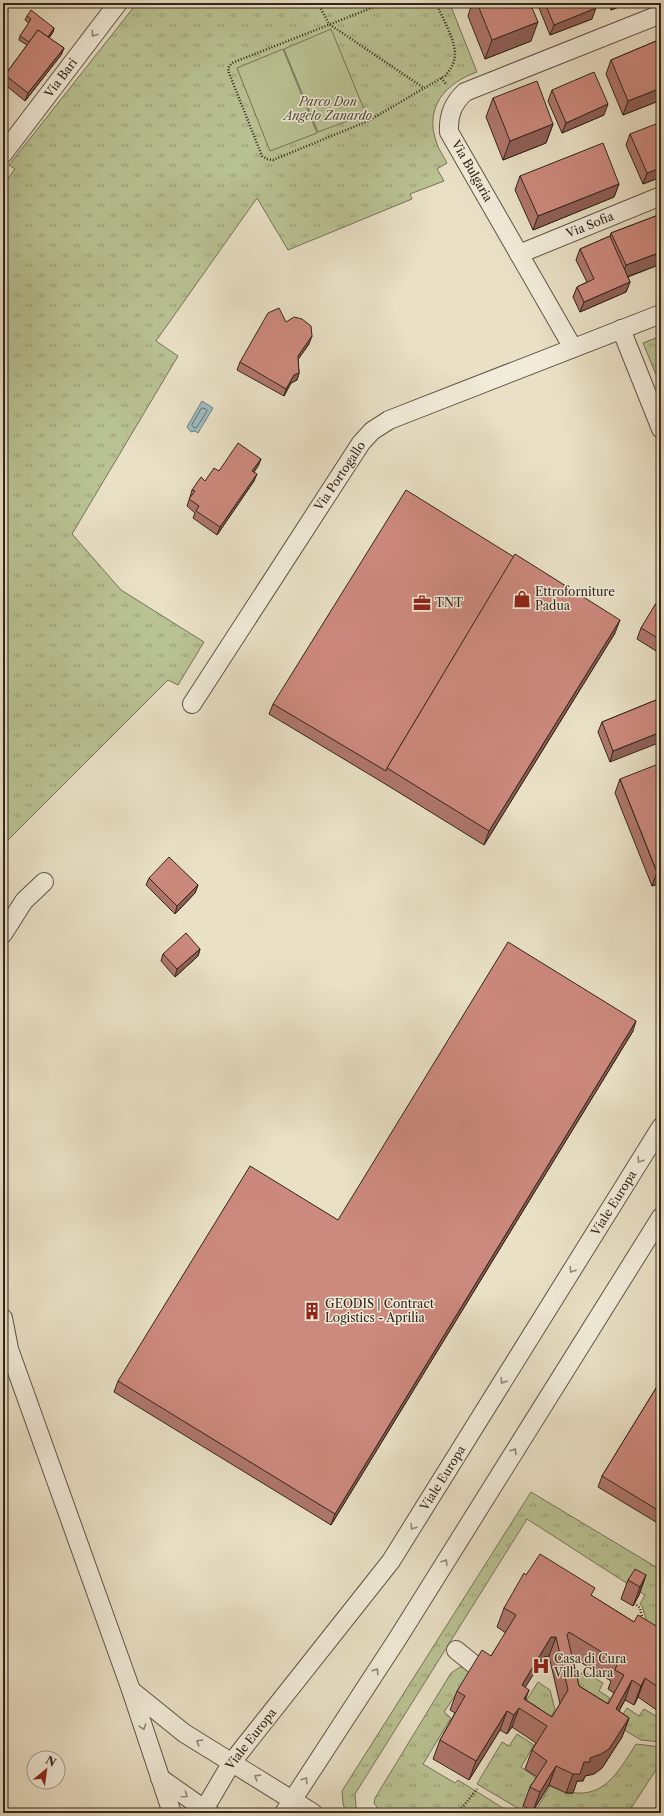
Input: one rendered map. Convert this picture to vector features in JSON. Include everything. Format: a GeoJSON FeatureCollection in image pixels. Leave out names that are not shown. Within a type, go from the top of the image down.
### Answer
{"type":"FeatureCollection","features":[{"type":"Feature","properties":{"kind":"street","name":"Via Bari"},"geometry":{"type":"LineString","coordinates":[[3,154],[118,3]]}},
{"type":"Feature","properties":{"kind":"street","name":"Via Bulgaria"},"geometry":{"type":"LineString","coordinates":[[573,348],[449,132],[448,122],[456,100],[465,92],[661,14]]}},
{"type":"Feature","properties":{"kind":"street","name":"Via Sofia"},"geometry":{"type":"LineString","coordinates":[[519,254],[661,196]]}},
{"type":"Feature","properties":{"kind":"street","name":"Via Portogallo"},"geometry":{"type":"LineString","coordinates":[[192,704],[361,443],[372,431],[389,420],[661,314]]}},
{"type":"Feature","properties":{"kind":"street"},"geometry":{"type":"LineString","coordinates":[[621,330],[661,429]]}},
{"type":"Feature","properties":{"kind":"street"},"geometry":{"type":"LineString","coordinates":[[3,934],[24,901],[44,882]]}},
{"type":"Feature","properties":{"kind":"street"},"geometry":{"type":"LineString","coordinates":[[3,911],[6,908],[24,901]]}},
{"type":"Feature","properties":{"kind":"street","name":"Viale Europa"},"geometry":{"type":"LineString","coordinates":[[206,1812],[232,1762],[391,1561],[661,1127]]}},
{"type":"Feature","properties":{"kind":"street"},"geometry":{"type":"LineString","coordinates":[[288,1806],[398,1638],[661,1217]]}},
{"type":"Feature","properties":{"kind":"street"},"geometry":{"type":"LineString","coordinates":[[3,1318],[10,1349],[131,1690],[172,1813]]}},
{"type":"Feature","properties":{"kind":"street"},"geometry":{"type":"LineString","coordinates":[[456,1650],[476,1666]]}},
{"type":"Feature","properties":{"kind":"street"},"geometry":{"type":"LineString","coordinates":[[131,1690],[175,1726],[232,1762],[288,1806],[313,1813]]}},
{"type":"Feature","properties":{"kind":"street"},"geometry":{"type":"LineString","coordinates":[[160,1778],[206,1812]]}},
{"type":"Feature","properties":{"kind":"path"},"geometry":{"type":"LineString","coordinates":[[314,3],[321,8],[329,24],[424,88]]}},
{"type":"Feature","properties":{"kind":"path"},"geometry":{"type":"LineString","coordinates":[[384,3],[232,63],[228,68],[262,156],[273,160],[368,121],[445,76],[452,67],[455,57],[454,47],[436,3]]}},
{"type":"Feature","properties":{"kind":"path"},"geometry":{"type":"LineString","coordinates":[[441,78],[450,89]]}},
{"type":"Feature","properties":{"kind":"path"},"geometry":{"type":"LineString","coordinates":[[634,1603],[640,1608],[644,1619],[642,1625]]}},
{"type":"Feature","properties":{"kind":"path"},"geometry":{"type":"LineString","coordinates":[[458,1813],[478,1789]]}},
{"type":"Feature","properties":{"kind":"green space","name":"Parco Don Angelo Zanardo"},"geometry":{"type":"Polygon","coordinates":[[[137,3],[452,3],[450,4],[477,72],[456,83],[447,90],[440,98],[435,108],[433,131],[438,146],[447,163],[437,169],[444,181],[410,194],[412,199],[288,250],[257,198],[156,341],[178,356],[72,534],[121,590],[204,642],[178,685],[168,680],[3,845],[3,185],[15,169],[9,165],[137,3]]]}},
{"type":"Feature","properties":{"kind":"green space","name":"Parco Don Angelo Zanardo"},"geometry":{"type":"Polygon","coordinates":[[[331,29],[366,114],[318,132],[284,49],[331,29]]]}},
{"type":"Feature","properties":{"kind":"green space"},"geometry":{"type":"Polygon","coordinates":[[[283,49],[317,133],[270,151],[237,68],[283,49]]]}},
{"type":"Feature","properties":{"kind":"green space"},"geometry":{"type":"Polygon","coordinates":[[[661,336],[661,387],[643,343],[661,336]]]}},
{"type":"Feature","properties":{"kind":"green space"},"geometry":{"type":"Polygon","coordinates":[[[531,1492],[661,1570],[661,1645],[647,1622],[640,1604],[645,1595],[527,1519],[355,1794],[356,1807],[359,1813],[346,1813],[343,1804],[342,1791],[531,1492]]]}},
{"type":"Feature","properties":{"kind":"green space"},"geometry":{"type":"Polygon","coordinates":[[[460,1667],[473,1669],[444,1712],[451,1718],[423,1764],[455,1783],[458,1780],[511,1813],[381,1813],[374,1803],[375,1798],[451,1673],[460,1667]]]}},
{"type":"Feature","properties":{"kind":"green space"},"geometry":{"type":"Polygon","coordinates":[[[583,1671],[603,1683],[599,1691],[610,1698],[599,1716],[572,1688],[583,1671]]]}},
{"type":"Feature","properties":{"kind":"green space"},"geometry":{"type":"Polygon","coordinates":[[[538,1682],[550,1690],[555,1710],[544,1728],[526,1701],[538,1682]]]}},
{"type":"Feature","properties":{"kind":"green space"},"geometry":{"type":"Polygon","coordinates":[[[627,1708],[639,1716],[644,1709],[661,1719],[661,1742],[641,1740],[616,1725],[627,1708]]]}},
{"type":"Feature","properties":{"kind":"green space"},"geometry":{"type":"Polygon","coordinates":[[[517,1734],[534,1745],[521,1767],[539,1780],[521,1810],[477,1784],[502,1742],[509,1746],[517,1734]]]}},
{"type":"Feature","properties":{"kind":"green space"},"geometry":{"type":"Polygon","coordinates":[[[636,1744],[661,1747],[661,1762],[628,1813],[535,1812],[550,1786],[580,1793],[592,1791],[602,1786],[620,1769],[636,1744]]]}},
{"type":"Feature","properties":{"kind":"water"},"geometry":{"type":"Polygon","coordinates":[[[202,401],[213,408],[198,433],[195,431],[191,432],[187,427],[202,401]]]}},
{"type":"Feature","properties":{"kind":"building"},"geometry":{"type":"Polygon","coordinates":[[[477,3],[530,3],[538,22],[492,40],[477,3]]]}},
{"type":"Feature","properties":{"kind":"building"},"geometry":{"type":"Polygon","coordinates":[[[545,3],[594,3],[596,8],[554,25],[545,3]]]}},
{"type":"Feature","properties":{"kind":"building"},"geometry":{"type":"Polygon","coordinates":[[[3,7],[8,11],[3,18],[3,7]]]}},
{"type":"Feature","properties":{"kind":"building"},"geometry":{"type":"Polygon","coordinates":[[[31,10],[54,28],[48,37],[38,30],[29,42],[20,36],[31,19],[27,16],[31,10]]]}},
{"type":"Feature","properties":{"kind":"building"},"geometry":{"type":"Polygon","coordinates":[[[38,30],[64,48],[28,93],[5,75],[38,30]]]}},
{"type":"Feature","properties":{"kind":"building"},"geometry":{"type":"Polygon","coordinates":[[[661,39],[661,88],[628,101],[611,60],[661,39]]]}},
{"type":"Feature","properties":{"kind":"building"},"geometry":{"type":"Polygon","coordinates":[[[594,72],[608,104],[566,123],[552,90],[594,72]]]}},
{"type":"Feature","properties":{"kind":"building"},"geometry":{"type":"Polygon","coordinates":[[[537,81],[553,124],[510,141],[493,98],[537,81]]]}},
{"type":"Feature","properties":{"kind":"building"},"geometry":{"type":"Polygon","coordinates":[[[661,122],[661,168],[647,173],[630,134],[661,122]]]}},
{"type":"Feature","properties":{"kind":"building"},"geometry":{"type":"Polygon","coordinates":[[[603,143],[619,184],[538,216],[520,176],[603,143]]]}},
{"type":"Feature","properties":{"kind":"building"},"geometry":{"type":"Polygon","coordinates":[[[661,214],[661,252],[626,265],[611,233],[661,214]]]}},
{"type":"Feature","properties":{"kind":"building"},"geometry":{"type":"Polygon","coordinates":[[[610,236],[630,282],[584,302],[577,287],[594,279],[580,249],[610,236]]]}},
{"type":"Feature","properties":{"kind":"building"},"geometry":{"type":"Polygon","coordinates":[[[279,308],[286,322],[294,317],[302,319],[311,326],[312,336],[298,356],[299,373],[294,375],[286,389],[240,362],[268,313],[279,308]]]}},
{"type":"Feature","properties":{"kind":"building"},"geometry":{"type":"Polygon","coordinates":[[[238,443],[261,459],[252,471],[257,474],[220,527],[196,511],[199,506],[189,499],[195,491],[192,490],[201,477],[205,481],[214,468],[219,471],[238,443]]]}},
{"type":"Feature","properties":{"kind":"building"},"geometry":{"type":"Polygon","coordinates":[[[406,490],[514,557],[386,771],[273,704],[406,490]]]}},
{"type":"Feature","properties":{"kind":"building"},"geometry":{"type":"Polygon","coordinates":[[[515,554],[620,620],[489,831],[387,768],[515,554]]]}},
{"type":"Feature","properties":{"kind":"building"},"geometry":{"type":"Polygon","coordinates":[[[656,603],[661,605],[661,640],[641,628],[656,603]]]}},
{"type":"Feature","properties":{"kind":"building"},"geometry":{"type":"Polygon","coordinates":[[[661,698],[661,732],[613,751],[602,722],[661,698]]]}},
{"type":"Feature","properties":{"kind":"building"},"geometry":{"type":"Polygon","coordinates":[[[661,763],[661,871],[657,872],[620,779],[661,763]]]}},
{"type":"Feature","properties":{"kind":"building"},"geometry":{"type":"Polygon","coordinates":[[[169,857],[198,885],[177,906],[149,878],[169,857]]]}},
{"type":"Feature","properties":{"kind":"building"},"geometry":{"type":"Polygon","coordinates":[[[186,933],[200,949],[177,969],[163,954],[186,933]]]}},
{"type":"Feature","properties":{"kind":"building","name":"GEODIS | Contract Logistics - Aprilia"},"geometry":{"type":"Polygon","coordinates":[[[508,942],[636,1021],[335,1514],[118,1381],[250,1166],[338,1220],[508,942]]]}},
{"type":"Feature","properties":{"kind":"building"},"geometry":{"type":"Polygon","coordinates":[[[661,1380],[661,1512],[602,1476],[661,1380]]]}},
{"type":"Feature","properties":{"kind":"building"},"geometry":{"type":"Polygon","coordinates":[[[540,1554],[595,1588],[591,1595],[634,1622],[638,1615],[661,1629],[661,1689],[645,1678],[641,1686],[632,1680],[616,1709],[629,1718],[609,1749],[590,1758],[590,1762],[584,1762],[580,1774],[573,1774],[556,1766],[540,1792],[530,1787],[547,1761],[532,1750],[547,1726],[519,1708],[514,1715],[507,1711],[476,1761],[440,1740],[465,1696],[457,1691],[482,1650],[491,1656],[516,1615],[504,1608],[524,1573],[526,1575],[540,1554]],[[569,1632],[567,1635],[579,1686],[608,1704],[624,1675],[615,1670],[618,1662],[569,1632]],[[551,1637],[522,1685],[529,1690],[524,1699],[552,1717],[568,1690],[556,1637],[551,1637]]]}},
{"type":"Feature","properties":{"kind":"building"},"geometry":{"type":"Polygon","coordinates":[[[635,1569],[646,1575],[640,1587],[628,1580],[635,1569]]]}},
{"type":"Feature","properties":{"kind":"place","name":"Ettroforniture Padua"},"geometry":{"type":"Point","coordinates":[522,599]}},
{"type":"Feature","properties":{"kind":"place","name":"TNT"},"geometry":{"type":"Point","coordinates":[422,603]}},
{"type":"Feature","properties":{"kind":"place","name":"GEODIS | Contract Logistics - Aprilia"},"geometry":{"type":"Point","coordinates":[312,1311]}},
{"type":"Feature","properties":{"kind":"place","name":"Casa di Cura Villa Clara"},"geometry":{"type":"Point","coordinates":[541,1666]}}]}
